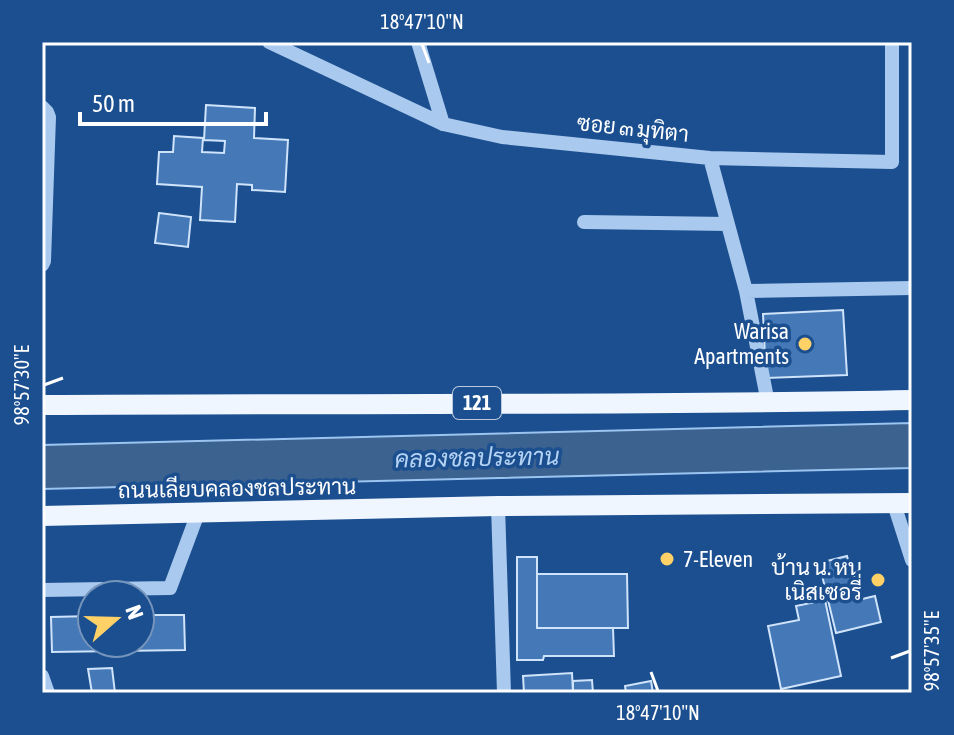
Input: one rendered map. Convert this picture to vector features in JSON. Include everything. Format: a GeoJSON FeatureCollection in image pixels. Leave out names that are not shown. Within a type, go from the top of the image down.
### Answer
{"type":"FeatureCollection","features":[{"type":"Feature","properties":{"kind":"main road","name":"121"},"geometry":{"type":"LineString","coordinates":[[42,405],[912,400]]}},
{"type":"Feature","properties":{"kind":"main road","name":"ถนนเลียบคลองชลประทาน"},"geometry":{"type":"LineString","coordinates":[[42,516],[498,506],[903,503]]}},
{"type":"Feature","properties":{"kind":"street","name":"ซอย ๓ มุทิตา"},"geometry":{"type":"LineString","coordinates":[[269,42],[443,124],[502,137],[710,158],[892,162],[892,42]]}},
{"type":"Feature","properties":{"kind":"street"},"geometry":{"type":"LineString","coordinates":[[418,42],[443,124]]}},
{"type":"Feature","properties":{"kind":"street"},"geometry":{"type":"LineString","coordinates":[[42,107],[49,117],[42,265]]}},
{"type":"Feature","properties":{"kind":"street"},"geometry":{"type":"LineString","coordinates":[[710,158],[746,291],[768,403]]}},
{"type":"Feature","properties":{"kind":"street"},"geometry":{"type":"LineString","coordinates":[[584,222],[728,224]]}},
{"type":"Feature","properties":{"kind":"street"},"geometry":{"type":"LineString","coordinates":[[746,291],[912,288]]}},
{"type":"Feature","properties":{"kind":"street"},"geometry":{"type":"LineString","coordinates":[[903,503],[912,560]]}},
{"type":"Feature","properties":{"kind":"street"},"geometry":{"type":"LineString","coordinates":[[498,506],[504,693]]}},
{"type":"Feature","properties":{"kind":"street"},"geometry":{"type":"LineString","coordinates":[[42,590],[170,588],[198,513]]}},
{"type":"Feature","properties":{"kind":"street"},"geometry":{"type":"LineString","coordinates":[[42,676],[48,693]]}},
{"type":"Feature","properties":{"kind":"water","name":"คลองชลประทาน"},"geometry":{"type":"Polygon","coordinates":[[[912,423],[912,468],[42,489],[42,445],[912,423]]]}},
{"type":"Feature","properties":{"kind":"building"},"geometry":{"type":"Polygon","coordinates":[[[206,105],[255,108],[254,138],[288,140],[285,192],[252,190],[252,185],[237,184],[235,222],[200,220],[202,187],[157,184],[159,152],[173,152],[174,136],[203,138],[202,152],[224,153],[225,141],[204,140],[206,105]]]}},
{"type":"Feature","properties":{"kind":"building"},"geometry":{"type":"Polygon","coordinates":[[[159,213],[191,217],[188,247],[155,243],[159,213]]]}},
{"type":"Feature","properties":{"kind":"building","name":"Warisa Apartments"},"geometry":{"type":"Polygon","coordinates":[[[843,310],[847,375],[766,378],[763,314],[843,310]]]}},
{"type":"Feature","properties":{"kind":"building"},"geometry":{"type":"Polygon","coordinates":[[[847,556],[858,600],[875,596],[881,622],[836,633],[819,563],[847,556]]]}},
{"type":"Feature","properties":{"kind":"building"},"geometry":{"type":"Polygon","coordinates":[[[517,557],[537,557],[537,628],[613,628],[614,656],[544,656],[543,660],[517,660],[517,557]]]}},
{"type":"Feature","properties":{"kind":"building"},"geometry":{"type":"Polygon","coordinates":[[[537,574],[627,574],[628,628],[537,628],[537,574]]]}},
{"type":"Feature","properties":{"kind":"building"},"geometry":{"type":"Polygon","coordinates":[[[825,600],[841,676],[781,689],[768,626],[799,620],[796,606],[825,600]]]}},
{"type":"Feature","properties":{"kind":"building"},"geometry":{"type":"Polygon","coordinates":[[[156,615],[184,615],[185,650],[156,650],[156,615]]]}},
{"type":"Feature","properties":{"kind":"building"},"geometry":{"type":"Polygon","coordinates":[[[76,616],[76,652],[52,652],[51,617],[76,616]]]}},
{"type":"Feature","properties":{"kind":"building"},"geometry":{"type":"Polygon","coordinates":[[[112,668],[115,693],[92,693],[88,669],[112,668]]]}},
{"type":"Feature","properties":{"kind":"building"},"geometry":{"type":"Polygon","coordinates":[[[572,673],[573,693],[524,693],[523,676],[572,673]]]}},
{"type":"Feature","properties":{"kind":"building"},"geometry":{"type":"Polygon","coordinates":[[[592,680],[593,693],[573,693],[573,681],[592,680]]]}},
{"type":"Feature","properties":{"kind":"building"},"geometry":{"type":"Polygon","coordinates":[[[651,681],[653,693],[626,693],[625,686],[651,681]]]}},
{"type":"Feature","properties":{"kind":"place","name":"Warisa Apartments"},"geometry":{"type":"Point","coordinates":[805,344]}},
{"type":"Feature","properties":{"kind":"place","name":"7-Eleven"},"geometry":{"type":"Point","coordinates":[667,559]}},
{"type":"Feature","properties":{"kind":"place","name":"บ้าน น. หนู เนิสเซอรี่"},"geometry":{"type":"Point","coordinates":[878,580]}}]}
